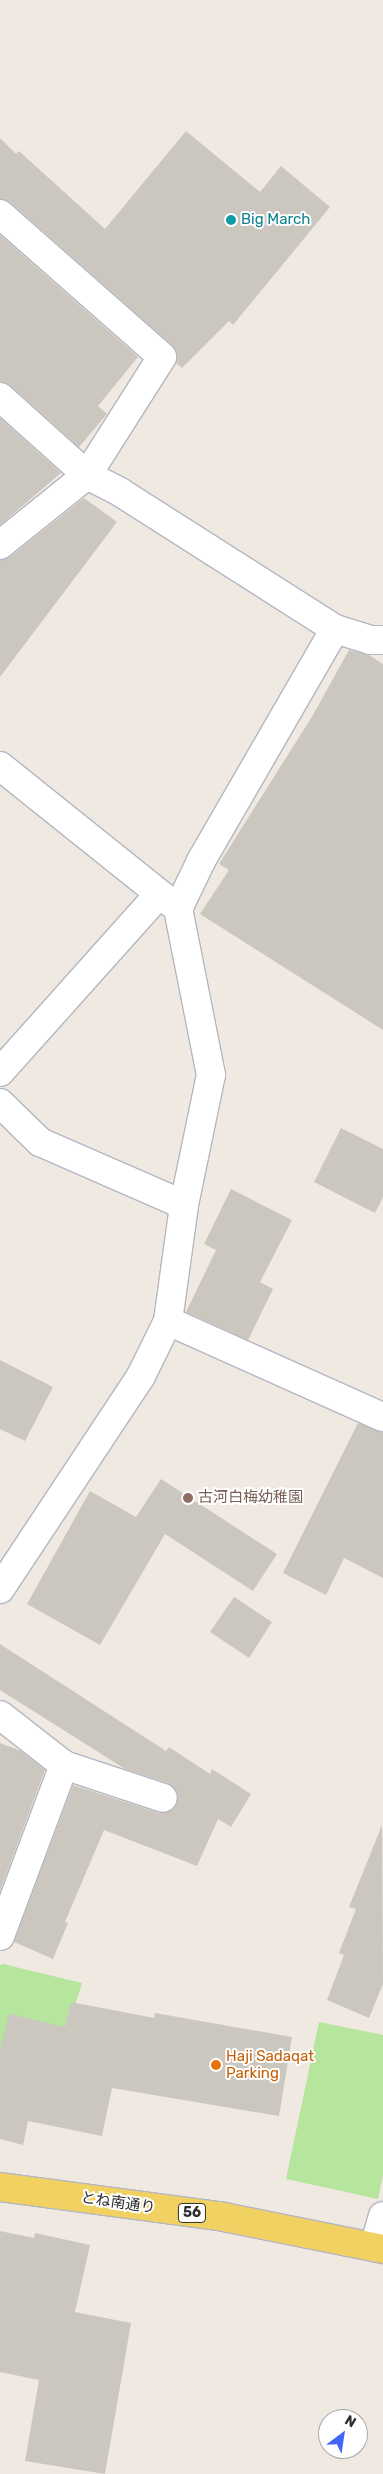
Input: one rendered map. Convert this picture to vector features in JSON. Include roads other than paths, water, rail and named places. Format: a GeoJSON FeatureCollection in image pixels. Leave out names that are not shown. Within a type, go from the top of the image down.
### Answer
{"type":"FeatureCollection","features":[{"type":"Feature","properties":{"kind":"main road","name":"とね南通り"},"geometry":{"type":"LineString","coordinates":[[0,2186],[224,2217],[379,2248]]}},
{"type":"Feature","properties":{"kind":"street"},"geometry":{"type":"LineString","coordinates":[[0,214],[162,356],[87,475],[0,546]]}},
{"type":"Feature","properties":{"kind":"street"},"geometry":{"type":"LineString","coordinates":[[0,397],[87,475],[120,492],[335,629],[370,640],[383,640]]}},
{"type":"Feature","properties":{"kind":"street"},"geometry":{"type":"LineString","coordinates":[[0,1072],[169,901],[201,861],[335,629]]}},
{"type":"Feature","properties":{"kind":"street"},"geometry":{"type":"LineString","coordinates":[[0,766],[169,901],[211,1075],[184,1205],[168,1321],[141,1376],[0,1589]]}},
{"type":"Feature","properties":{"kind":"street"},"geometry":{"type":"LineString","coordinates":[[0,1103],[40,1142],[184,1205]]}},
{"type":"Feature","properties":{"kind":"street"},"geometry":{"type":"LineString","coordinates":[[168,1321],[383,1417]]}},
{"type":"Feature","properties":{"kind":"street"},"geometry":{"type":"LineString","coordinates":[[0,1715],[64,1765],[163,1798]]}},
{"type":"Feature","properties":{"kind":"street"},"geometry":{"type":"LineString","coordinates":[[0,1936],[64,1765]]}},
{"type":"Feature","properties":{"kind":"street"},"geometry":{"type":"LineString","coordinates":[[379,2248],[383,2216]]}},
{"type":"Feature","properties":{"kind":"place","name":"Big March"},"geometry":{"type":"Point","coordinates":[231,220]}},
{"type":"Feature","properties":{"kind":"place","name":"古河白梅幼稚園"},"geometry":{"type":"Point","coordinates":[188,1498]}},
{"type":"Feature","properties":{"kind":"place","name":"Haji Sadaqat Parking"},"geometry":{"type":"Point","coordinates":[216,2065]}}]}
